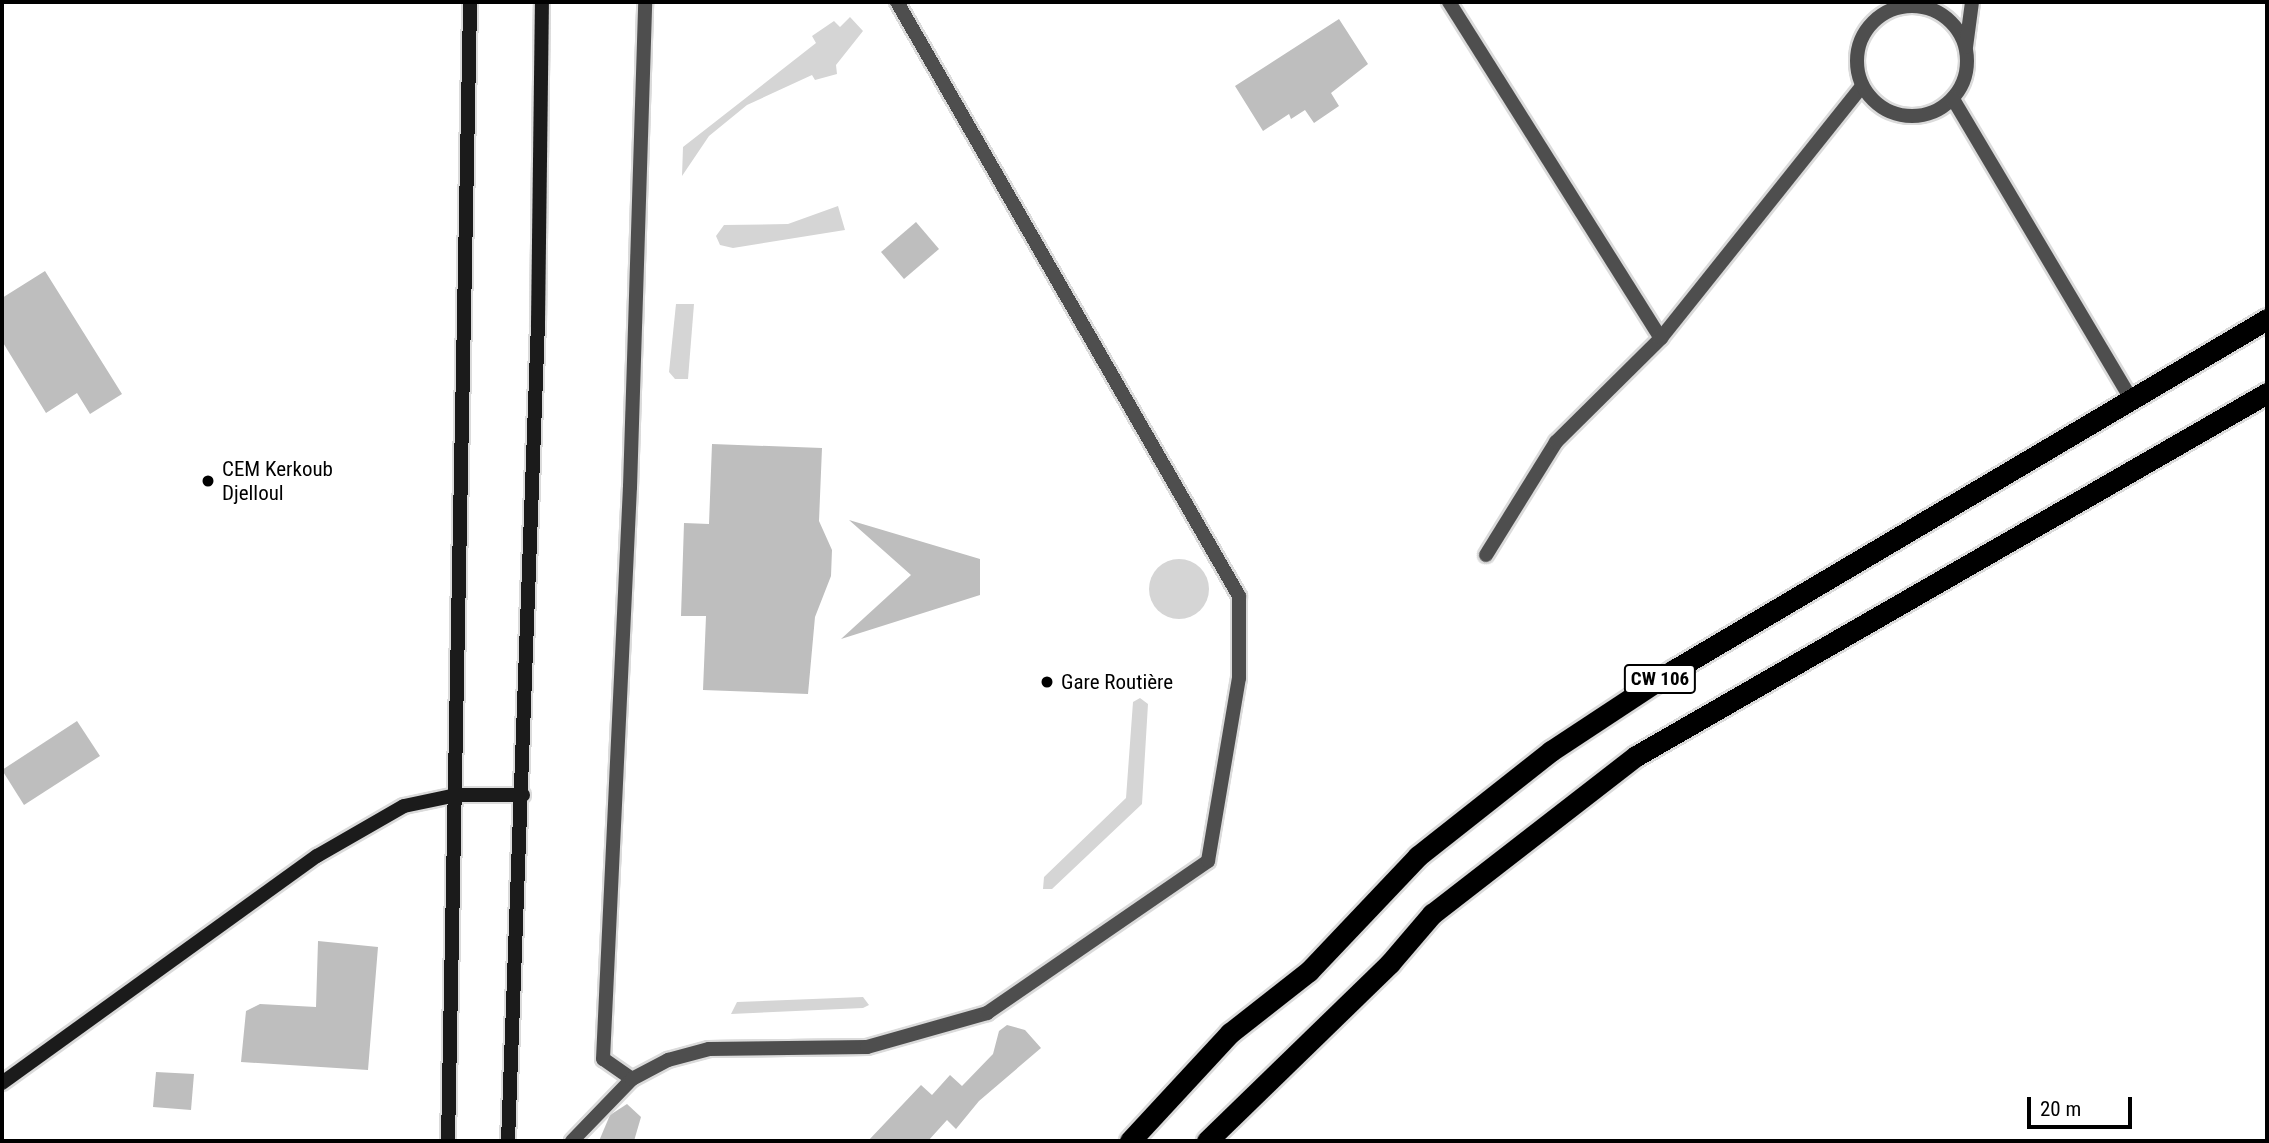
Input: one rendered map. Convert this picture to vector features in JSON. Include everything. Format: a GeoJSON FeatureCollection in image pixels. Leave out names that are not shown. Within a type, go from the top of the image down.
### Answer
{"type":"FeatureCollection","features":[{"type":"Feature","properties":{"kind":"highway","name":"CW 106"},"geometry":{"type":"LineString","coordinates":[[1130,1141],[1230,1033],[1310,971],[1418,856],[1478,804],[1674,670],[2267,319]]}},
{"type":"Feature","properties":{"kind":"highway","name":"CW 106"},"geometry":{"type":"LineString","coordinates":[[1207,1141],[1390,962],[1432,914],[1636,757],[2267,393]]}},
{"type":"Feature","properties":{"kind":"street"},"geometry":{"type":"LineString","coordinates":[[448,1141],[470,2]]}},
{"type":"Feature","properties":{"kind":"street"},"geometry":{"type":"LineString","coordinates":[[508,1141],[523,794],[542,2]]}},
{"type":"Feature","properties":{"kind":"street"},"geometry":{"type":"LineString","coordinates":[[632,1079],[603,1059],[630,487],[645,2]]}},
{"type":"Feature","properties":{"kind":"street"},"geometry":{"type":"LineString","coordinates":[[572,1141],[632,1079],[668,1060],[709,1049],[867,1048],[987,1013],[1208,861],[1239,678],[1239,596],[897,2]]}},
{"type":"Feature","properties":{"kind":"street"},"geometry":{"type":"LineString","coordinates":[[1449,2],[1661,338]]}},
{"type":"Feature","properties":{"kind":"street"},"geometry":{"type":"LineString","coordinates":[[1966,48],[1945,17],[1919,7],[1892,6],[1876,20],[1861,42],[1857,68],[1862,86],[1872,100],[1904,116],[1922,116],[1953,99],[1967,66],[1966,48],[1972,2]]}},
{"type":"Feature","properties":{"kind":"street"},"geometry":{"type":"LineString","coordinates":[[1486,555],[1556,442],[1661,338],[1862,86]]}},
{"type":"Feature","properties":{"kind":"street"},"geometry":{"type":"LineString","coordinates":[[1953,99],[2132,401]]}},
{"type":"Feature","properties":{"kind":"street"},"geometry":{"type":"LineString","coordinates":[[2,1083],[317,856],[404,806],[456,795],[523,794]]}},
{"type":"Feature","properties":{"kind":"shaded area"},"geometry":{"type":"Polygon","coordinates":[[[850,17],[863,31],[836,65],[837,74],[815,80],[812,75],[747,105],[709,136],[682,176],[683,147],[816,43],[812,36],[834,21],[840,27],[850,17]]]}},
{"type":"Feature","properties":{"kind":"shaded area"},"geometry":{"type":"Polygon","coordinates":[[[838,206],[845,230],[733,248],[720,245],[716,236],[724,225],[788,224],[838,206]]]}},
{"type":"Feature","properties":{"kind":"shaded area"},"geometry":{"type":"Polygon","coordinates":[[[676,304],[694,304],[688,379],[675,379],[669,372],[676,304]]]}},
{"type":"Feature","properties":{"kind":"shaded area"},"geometry":{"type":"Polygon","coordinates":[[[1173,559],[1185,559],[1204,572],[1209,589],[1207,601],[1196,614],[1185,619],[1173,619],[1154,606],[1149,595],[1149,583],[1162,564],[1173,559]]]}},
{"type":"Feature","properties":{"kind":"shaded area"},"geometry":{"type":"Polygon","coordinates":[[[1140,698],[1148,704],[1142,804],[1052,889],[1043,889],[1044,877],[1126,798],[1133,702],[1140,698]]]}},
{"type":"Feature","properties":{"kind":"shaded area"},"geometry":{"type":"Polygon","coordinates":[[[863,997],[869,1005],[863,1008],[731,1014],[737,1002],[863,997]]]}},
{"type":"Feature","properties":{"kind":"building"},"geometry":{"type":"Polygon","coordinates":[[[1339,19],[1368,64],[1331,93],[1339,106],[1314,123],[1305,110],[1291,119],[1289,114],[1263,131],[1235,86],[1339,19]]]}},
{"type":"Feature","properties":{"kind":"building"},"geometry":{"type":"Polygon","coordinates":[[[916,222],[939,249],[904,279],[881,252],[916,222]]]}},
{"type":"Feature","properties":{"kind":"building"},"geometry":{"type":"Polygon","coordinates":[[[45,271],[122,394],[90,414],[77,393],[46,413],[2,341],[2,298],[45,271]]]}},
{"type":"Feature","properties":{"kind":"building"},"geometry":{"type":"Polygon","coordinates":[[[712,444],[822,448],[819,521],[832,550],[831,576],[815,617],[808,694],[703,690],[706,616],[681,616],[684,523],[709,524],[712,444]]]}},
{"type":"Feature","properties":{"kind":"building"},"geometry":{"type":"Polygon","coordinates":[[[849,520],[980,559],[980,595],[841,639],[911,575],[849,520]]]}},
{"type":"Feature","properties":{"kind":"building"},"geometry":{"type":"Polygon","coordinates":[[[77,721],[100,756],[24,805],[2,770],[77,721]]]}},
{"type":"Feature","properties":{"kind":"building"},"geometry":{"type":"Polygon","coordinates":[[[318,941],[378,947],[368,1070],[241,1062],[246,1011],[260,1004],[316,1007],[318,941]]]}},
{"type":"Feature","properties":{"kind":"building"},"geometry":{"type":"Polygon","coordinates":[[[1007,1025],[1025,1030],[1041,1048],[979,1101],[956,1129],[947,1120],[928,1141],[868,1141],[921,1085],[932,1095],[950,1075],[962,1086],[993,1054],[999,1031],[1007,1025]]]}},
{"type":"Feature","properties":{"kind":"building"},"geometry":{"type":"Polygon","coordinates":[[[156,1072],[194,1074],[191,1110],[153,1107],[156,1072]]]}},
{"type":"Feature","properties":{"kind":"building"},"geometry":{"type":"Polygon","coordinates":[[[627,1104],[641,1117],[634,1141],[599,1141],[610,1115],[627,1104]]]}},
{"type":"Feature","properties":{"kind":"place","name":"CEM Kerkoub Djelloul"},"geometry":{"type":"Point","coordinates":[208,481]}},
{"type":"Feature","properties":{"kind":"place","name":"Gare Routière"},"geometry":{"type":"Point","coordinates":[1047,682]}}]}
